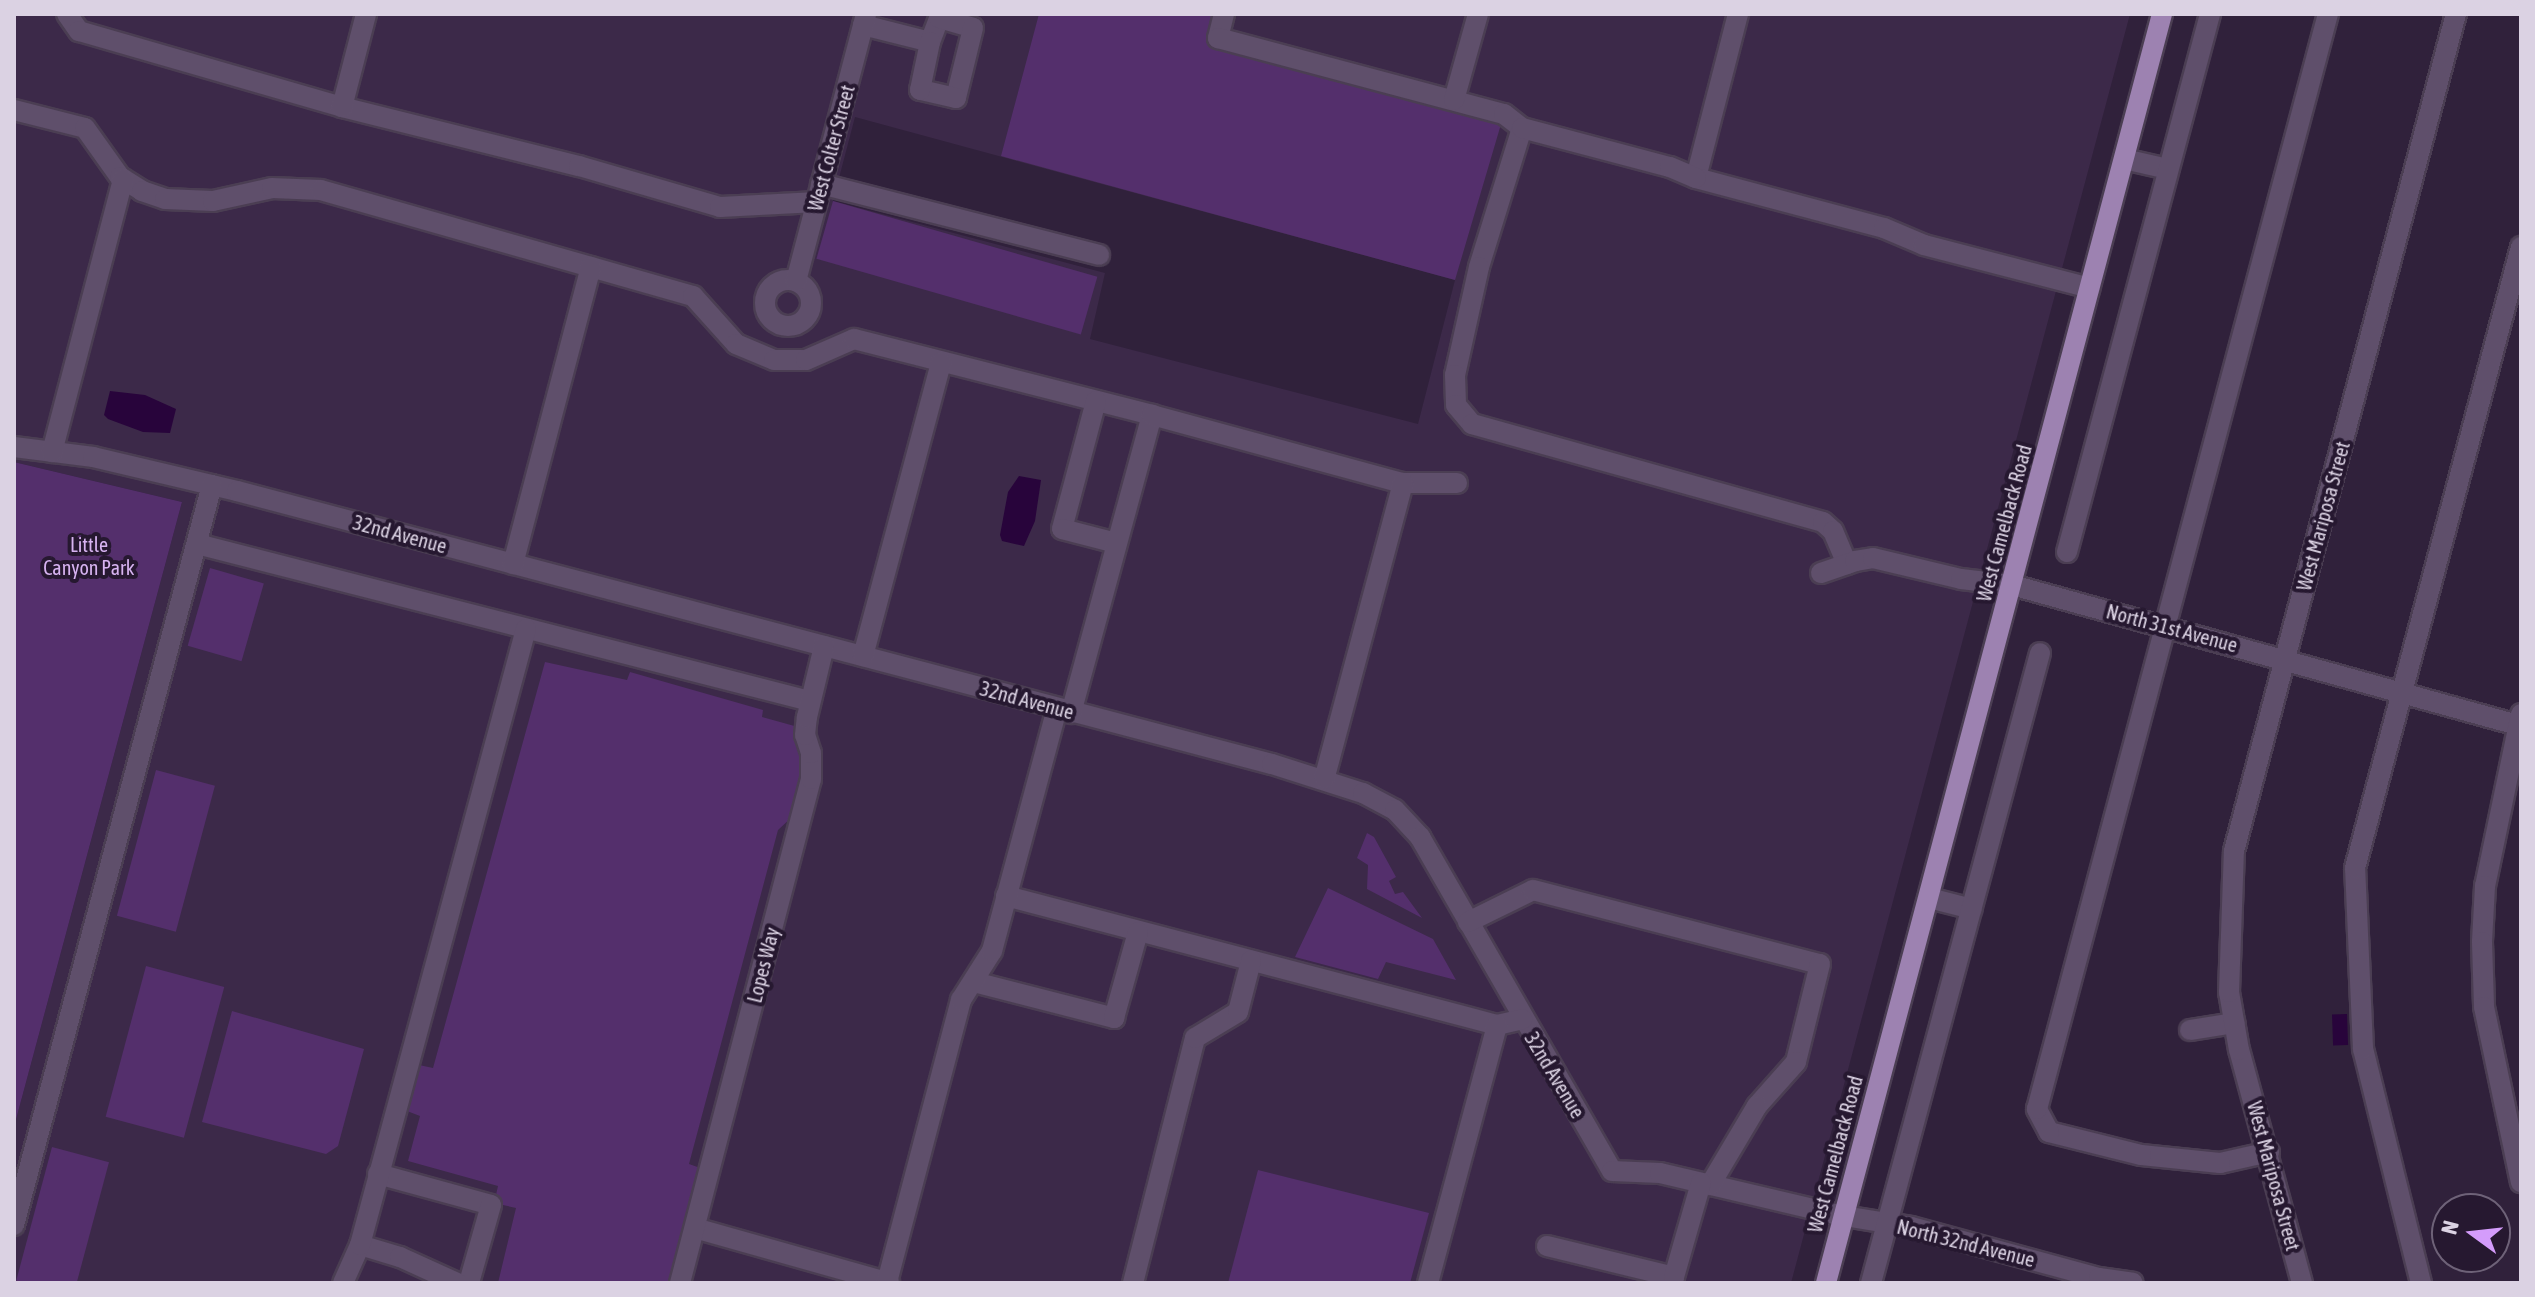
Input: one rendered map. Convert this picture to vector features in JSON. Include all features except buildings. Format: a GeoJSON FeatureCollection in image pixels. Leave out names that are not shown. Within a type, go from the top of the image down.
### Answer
{"type":"FeatureCollection","features":[{"type":"Feature","properties":{"kind":"main road","name":"West Camelback Road"},"geometry":{"type":"LineString","coordinates":[[1826,1283],[2162,14]]}},
{"type":"Feature","properties":{"kind":"street"},"geometry":{"type":"LineString","coordinates":[[67,14],[79,31],[342,107],[579,166],[720,207],[819,193],[1099,255]]}},
{"type":"Feature","properties":{"kind":"street"},"geometry":{"type":"LineString","coordinates":[[342,107],[366,14]]}},
{"type":"Feature","properties":{"kind":"street"},"geometry":{"type":"LineString","coordinates":[[1224,14],[1218,38],[1504,114],[1522,128],[1884,228],[1924,245],[2090,288]]}},
{"type":"Feature","properties":{"kind":"street"},"geometry":{"type":"LineString","coordinates":[[1454,100],[1478,14]]}},
{"type":"Feature","properties":{"kind":"street"},"geometry":{"type":"LineString","coordinates":[[1696,178],[1738,14]]}},
{"type":"Feature","properties":{"kind":"street"},"geometry":{"type":"LineString","coordinates":[[2067,552],[2210,14]]}},
{"type":"Feature","properties":{"kind":"street"},"geometry":{"type":"LineString","coordinates":[[2269,1152],[2220,1163],[2141,1155],[2049,1132],[2037,1109],[2328,14]]}},
{"type":"Feature","properties":{"kind":"street","name":"West Mariposa Street"},"geometry":{"type":"LineString","coordinates":[[2302,1283],[2234,1023],[2229,992],[2234,851],[2456,14]]}},
{"type":"Feature","properties":{"kind":"street"},"geometry":{"type":"LineString","coordinates":[[865,19],[930,42]]}},
{"type":"Feature","properties":{"kind":"street","name":"West Colter Street"},"geometry":{"type":"LineString","coordinates":[[796,281],[865,19]]}},
{"type":"Feature","properties":{"kind":"street"},"geometry":{"type":"LineString","coordinates":[[14,110],[85,128],[123,179],[142,191],[165,199],[213,201],[272,188],[321,190],[693,296],[736,344],[774,360],[806,360],[854,339],[1403,483],[1457,483]]}},
{"type":"Feature","properties":{"kind":"street"},"geometry":{"type":"LineString","coordinates":[[1522,128],[1479,267],[1455,375],[1453,392],[1462,415],[1484,429],[1823,522],[1833,531],[1847,564]]}},
{"type":"Feature","properties":{"kind":"street"},"geometry":{"type":"LineString","coordinates":[[2124,159],[2168,169]]}},
{"type":"Feature","properties":{"kind":"street"},"geometry":{"type":"LineString","coordinates":[[52,452],[123,179]]}},
{"type":"Feature","properties":{"kind":"street"},"geometry":{"type":"LineString","coordinates":[[2421,1283],[2363,1049],[2357,857],[2521,247]]}},
{"type":"Feature","properties":{"kind":"street"},"geometry":{"type":"LineString","coordinates":[[513,564],[591,267]]}},
{"type":"Feature","properties":{"kind":"street"},"geometry":{"type":"LineString","coordinates":[[863,656],[941,362]]}},
{"type":"Feature","properties":{"kind":"street"},"geometry":{"type":"LineString","coordinates":[[1096,401],[1062,529],[1116,543]]}},
{"type":"Feature","properties":{"kind":"street"},"geometry":{"type":"LineString","coordinates":[[695,1228],[888,1283],[961,1000],[992,951],[1152,415]]}},
{"type":"Feature","properties":{"kind":"street","name":"32nd Avenue"},"geometry":{"type":"LineString","coordinates":[[14,447],[93,457],[212,485],[1324,779],[1378,800],[1405,818],[1420,837],[1612,1171],[1660,1173],[1844,1216]]}},
{"type":"Feature","properties":{"kind":"street"},"geometry":{"type":"LineString","coordinates":[[1324,779],[1403,483]]}},
{"type":"Feature","properties":{"kind":"street"},"geometry":{"type":"LineString","coordinates":[[14,1225],[212,485]]}},
{"type":"Feature","properties":{"kind":"street"},"geometry":{"type":"LineString","coordinates":[[197,544],[810,701]]}},
{"type":"Feature","properties":{"kind":"street","name":"North 31st Avenue"},"geometry":{"type":"LineString","coordinates":[[1821,573],[1873,558],[1961,579],[2012,585],[2520,722]]}},
{"type":"Feature","properties":{"kind":"street"},"geometry":{"type":"LineString","coordinates":[[343,1283],[360,1245],[526,629]]}},
{"type":"Feature","properties":{"kind":"street","name":"Lopes Way"},"geometry":{"type":"LineString","coordinates":[[680,1283],[811,779],[811,753],[805,735],[824,646]]}},
{"type":"Feature","properties":{"kind":"street"},"geometry":{"type":"LineString","coordinates":[[1871,1283],[2040,653]]}},
{"type":"Feature","properties":{"kind":"street"},"geometry":{"type":"LineString","coordinates":[[2520,722],[2485,886],[2482,942],[2484,1007],[2521,1182]]}},
{"type":"Feature","properties":{"kind":"street"},"geometry":{"type":"LineString","coordinates":[[1468,922],[1533,890],[1820,964],[1796,1062],[1757,1106],[1705,1184],[1674,1277],[1547,1246]]}},
{"type":"Feature","properties":{"kind":"street"},"geometry":{"type":"LineString","coordinates":[[1006,896],[1497,1025],[1522,1019]]}},
{"type":"Feature","properties":{"kind":"street"},"geometry":{"type":"LineString","coordinates":[[1929,898],[1972,909]]}},
{"type":"Feature","properties":{"kind":"street"},"geometry":{"type":"LineString","coordinates":[[974,982],[1114,1018],[1138,932]]}},
{"type":"Feature","properties":{"kind":"street"},"geometry":{"type":"LineString","coordinates":[[1133,1283],[1195,1038],[1238,1012],[1251,961]]}},
{"type":"Feature","properties":{"kind":"street"},"geometry":{"type":"LineString","coordinates":[[2190,1030],[2234,1023]]}},
{"type":"Feature","properties":{"kind":"street"},"geometry":{"type":"LineString","coordinates":[[1428,1283],[1497,1025]]}},
{"type":"Feature","properties":{"kind":"street"},"geometry":{"type":"LineString","coordinates":[[378,1174],[491,1205],[469,1283]]}},
{"type":"Feature","properties":{"kind":"street","name":"North 32nd Avenue"},"geometry":{"type":"LineString","coordinates":[[1844,1216],[1887,1223],[2099,1278],[2133,1283]]}},
{"type":"Feature","properties":{"kind":"street"},"geometry":{"type":"LineString","coordinates":[[360,1245],[400,1257],[457,1283]]}},
{"type":"Feature","properties":{"kind":"shaded area"},"geometry":{"type":"Polygon","coordinates":[[[14,14],[2130,14],[1791,1283],[14,1283],[14,1127],[182,502],[14,462],[14,14]],[[855,117],[833,201],[1105,273],[1090,339],[1418,424],[1455,280],[855,117]]]}},
{"type":"Feature","properties":{"kind":"shaded area"},"geometry":{"type":"Polygon","coordinates":[[[110,391],[145,395],[176,409],[170,433],[143,432],[108,419],[104,415],[110,391]]]}},
{"type":"Feature","properties":{"kind":"shaded area"},"geometry":{"type":"Polygon","coordinates":[[[1019,476],[1041,480],[1035,521],[1024,546],[1002,541],[1000,535],[1008,492],[1019,476]]]}},
{"type":"Feature","properties":{"kind":"shaded area"},"geometry":{"type":"Polygon","coordinates":[[[2347,1014],[2348,1045],[2333,1046],[2332,1015],[2347,1014]]]}},
{"type":"Feature","properties":{"kind":"green space"},"geometry":{"type":"Polygon","coordinates":[[[1039,14],[1224,14],[1219,38],[1504,114],[1455,280],[1001,156],[1039,14]]]}},
{"type":"Feature","properties":{"kind":"green space"},"geometry":{"type":"Polygon","coordinates":[[[833,201],[1097,277],[1081,334],[816,259],[833,201]]]}},
{"type":"Feature","properties":{"kind":"green space","name":"Little Canyon Park"},"geometry":{"type":"Polygon","coordinates":[[[14,462],[182,502],[14,1127],[14,462]]]}},
{"type":"Feature","properties":{"kind":"green space"},"geometry":{"type":"Polygon","coordinates":[[[210,568],[264,583],[242,661],[188,646],[210,568]]]}},
{"type":"Feature","properties":{"kind":"green space"},"geometry":{"type":"Polygon","coordinates":[[[545,662],[627,680],[630,672],[763,710],[762,717],[798,727],[806,774],[792,817],[778,830],[689,1164],[703,1169],[673,1283],[498,1283],[516,1208],[503,1205],[496,1195],[498,1186],[408,1161],[420,1116],[407,1111],[419,1065],[433,1068],[545,662]]]}},
{"type":"Feature","properties":{"kind":"green space"},"geometry":{"type":"Polygon","coordinates":[[[156,770],[215,786],[176,932],[117,916],[156,770]]]}},
{"type":"Feature","properties":{"kind":"green space"},"geometry":{"type":"Polygon","coordinates":[[[1367,833],[1374,837],[1396,877],[1389,881],[1395,894],[1403,892],[1422,918],[1367,889],[1368,865],[1357,858],[1367,833]]]}},
{"type":"Feature","properties":{"kind":"green space"},"geometry":{"type":"Polygon","coordinates":[[[1328,888],[1433,939],[1456,980],[1386,962],[1378,979],[1295,957],[1328,888]]]}},
{"type":"Feature","properties":{"kind":"green space"},"geometry":{"type":"Polygon","coordinates":[[[146,966],[224,987],[184,1138],[106,1117],[146,966]]]}},
{"type":"Feature","properties":{"kind":"green space"},"geometry":{"type":"Polygon","coordinates":[[[232,1011],[364,1049],[338,1146],[326,1154],[202,1122],[232,1011]]]}},
{"type":"Feature","properties":{"kind":"green space"},"geometry":{"type":"Polygon","coordinates":[[[52,1147],[109,1162],[77,1283],[16,1282],[52,1147]]]}},
{"type":"Feature","properties":{"kind":"green space"},"geometry":{"type":"Polygon","coordinates":[[[1258,1170],[1429,1213],[1410,1283],[1228,1283],[1258,1170]]]}}]}
